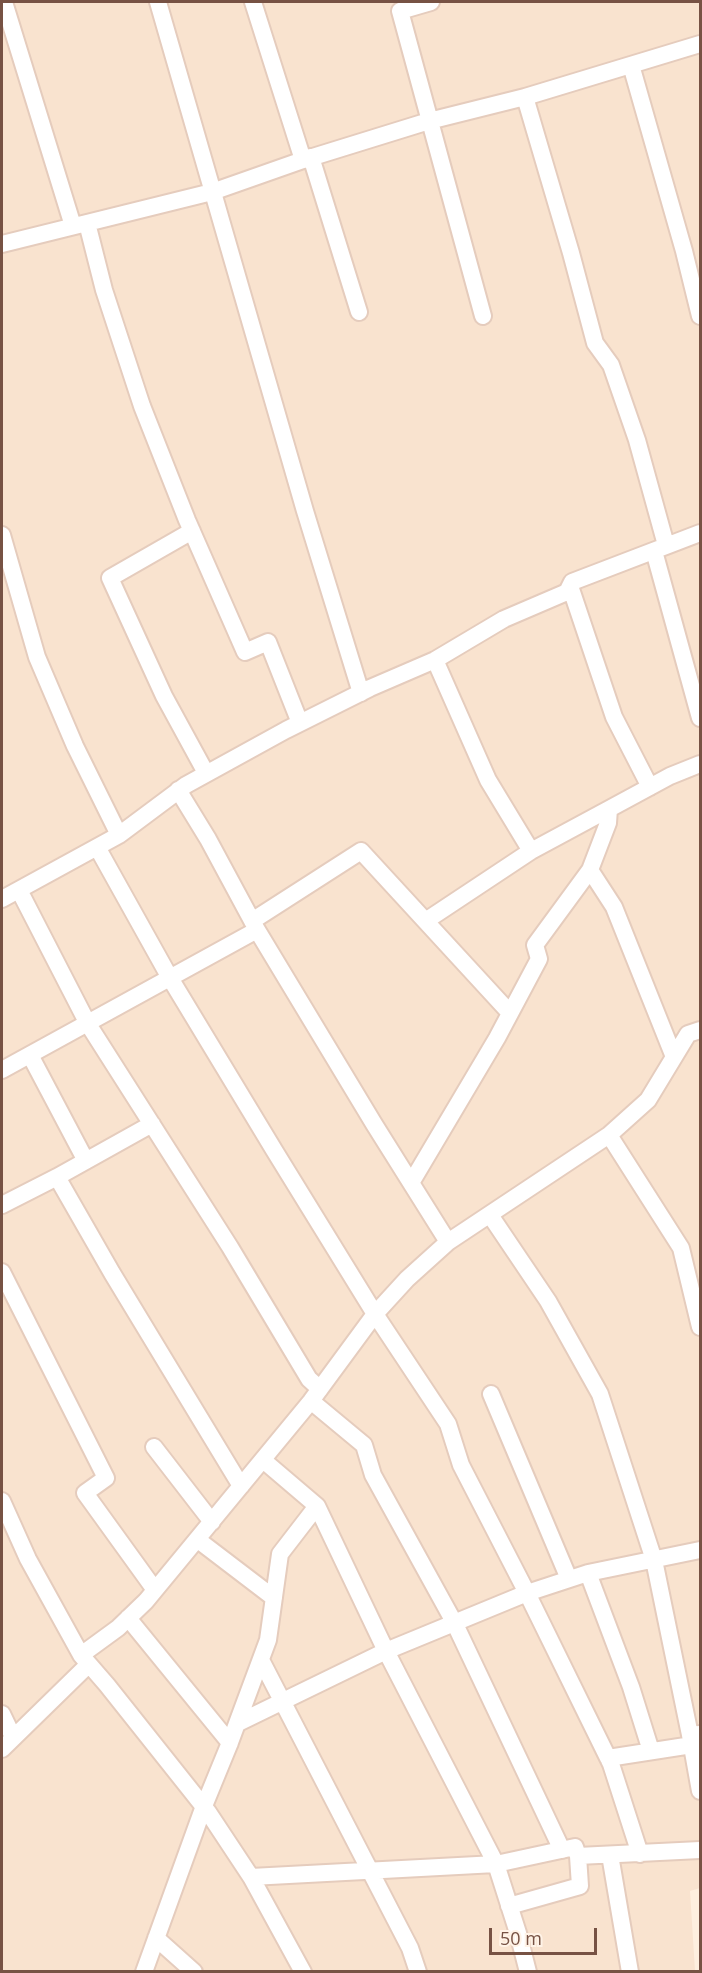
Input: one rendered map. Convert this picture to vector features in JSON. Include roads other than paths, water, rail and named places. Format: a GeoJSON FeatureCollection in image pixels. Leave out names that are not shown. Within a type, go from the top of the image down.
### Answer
{"type":"FeatureCollection","features":[{"type":"Feature","properties":{"kind":"street"},"geometry":{"type":"LineString","coordinates":[[4,2],[142,406],[192,531],[245,652],[268,642],[300,723]]}},
{"type":"Feature","properties":{"kind":"street"},"geometry":{"type":"LineString","coordinates":[[158,2],[305,511],[361,693]]}},
{"type":"Feature","properties":{"kind":"street"},"geometry":{"type":"LineString","coordinates":[[254,2],[359,312]]}},
{"type":"Feature","properties":{"kind":"street"},"geometry":{"type":"LineString","coordinates":[[431,2],[400,11],[483,316]]}},
{"type":"Feature","properties":{"kind":"street"},"geometry":{"type":"LineString","coordinates":[[2,244],[212,192],[307,158],[429,121],[525,97],[700,44]]}},
{"type":"Feature","properties":{"kind":"street"},"geometry":{"type":"LineString","coordinates":[[631,65],[684,251],[700,316]]}},
{"type":"Feature","properties":{"kind":"street"},"geometry":{"type":"LineString","coordinates":[[525,97],[595,343],[611,365],[637,440],[700,718]]}},
{"type":"Feature","properties":{"kind":"street"},"geometry":{"type":"LineString","coordinates":[[192,531],[110,578],[164,696],[206,773]]}},
{"type":"Feature","properties":{"kind":"street"},"geometry":{"type":"LineString","coordinates":[[2,899],[119,835],[178,790],[206,773],[300,723],[435,660],[504,619],[567,592],[572,582],[700,533]]}},
{"type":"Feature","properties":{"kind":"street"},"geometry":{"type":"LineString","coordinates":[[2,535],[37,657],[75,747],[119,835]]}},
{"type":"Feature","properties":{"kind":"street"},"geometry":{"type":"LineString","coordinates":[[570,586],[614,717],[650,787]]}},
{"type":"Feature","properties":{"kind":"street"},"geometry":{"type":"LineString","coordinates":[[435,660],[488,780],[531,851]]}},
{"type":"Feature","properties":{"kind":"street"},"geometry":{"type":"LineString","coordinates":[[427,920],[531,851],[670,776],[700,764]]}},
{"type":"Feature","properties":{"kind":"street"},"geometry":{"type":"LineString","coordinates":[[178,790],[255,925],[448,1242]]}},
{"type":"Feature","properties":{"kind":"street"},"geometry":{"type":"LineString","coordinates":[[411,1183],[539,959],[535,945],[590,870],[609,823],[609,809]]}},
{"type":"Feature","properties":{"kind":"street"},"geometry":{"type":"LineString","coordinates":[[97,847],[170,978],[375,1314],[448,1424],[461,1465],[608,1758],[640,1854]]}},
{"type":"Feature","properties":{"kind":"street"},"geometry":{"type":"LineString","coordinates":[[3,1066],[30,1055],[170,978],[255,925],[361,851],[427,920],[510,1013]]}},
{"type":"Feature","properties":{"kind":"street"},"geometry":{"type":"LineString","coordinates":[[590,870],[614,907],[674,1057]]}},
{"type":"Feature","properties":{"kind":"street"},"geometry":{"type":"LineString","coordinates":[[19,890],[88,1024],[230,1246],[309,1379],[316,1395],[364,1445],[373,1475],[454,1622],[570,1853],[580,1886],[509,1906]]}},
{"type":"Feature","properties":{"kind":"street"},"geometry":{"type":"LineString","coordinates":[[7,1743],[84,1660],[155,1590],[316,1395],[375,1314],[407,1279],[448,1242],[609,1135],[648,1100],[688,1034],[700,1030]]}},
{"type":"Feature","properties":{"kind":"street"},"geometry":{"type":"LineString","coordinates":[[30,1055],[86,1161]]}},
{"type":"Feature","properties":{"kind":"street"},"geometry":{"type":"LineString","coordinates":[[2,1205],[152,1124]]}},
{"type":"Feature","properties":{"kind":"street"},"geometry":{"type":"LineString","coordinates":[[609,1135],[681,1248],[700,1327]]}},
{"type":"Feature","properties":{"kind":"street"},"geometry":{"type":"LineString","coordinates":[[57,1177],[112,1274],[241,1486]]}},
{"type":"Feature","properties":{"kind":"street"},"geometry":{"type":"LineString","coordinates":[[490,1215],[548,1301],[600,1394],[654,1560],[694,1738],[700,1791]]}},
{"type":"Feature","properties":{"kind":"street"},"geometry":{"type":"LineString","coordinates":[[2,1272],[106,1478],[85,1493],[155,1590]]}},
{"type":"Feature","properties":{"kind":"street"},"geometry":{"type":"LineString","coordinates":[[491,1394],[568,1579]]}},
{"type":"Feature","properties":{"kind":"street"},"geometry":{"type":"LineString","coordinates":[[154,1448],[212,1522]]}},
{"type":"Feature","properties":{"kind":"street"},"geometry":{"type":"LineString","coordinates":[[263,1460],[317,1506],[386,1651],[496,1864],[528,1971]]}},
{"type":"Feature","properties":{"kind":"street"},"geometry":{"type":"LineString","coordinates":[[2,1501],[28,1559],[84,1660],[107,1685],[204,1806],[251,1877],[303,1971]]}},
{"type":"Feature","properties":{"kind":"street"},"geometry":{"type":"LineString","coordinates":[[144,1971],[268,1640],[280,1554],[317,1506]]}},
{"type":"Feature","properties":{"kind":"street"},"geometry":{"type":"LineString","coordinates":[[198,1540],[274,1598]]}},
{"type":"Feature","properties":{"kind":"street"},"geometry":{"type":"LineString","coordinates":[[238,1724],[386,1651],[527,1593],[588,1573],[700,1550]]}},
{"type":"Feature","properties":{"kind":"street"},"geometry":{"type":"LineString","coordinates":[[588,1573],[631,1686],[651,1751]]}},
{"type":"Feature","properties":{"kind":"street"},"geometry":{"type":"LineString","coordinates":[[128,1618],[230,1743]]}},
{"type":"Feature","properties":{"kind":"street"},"geometry":{"type":"LineString","coordinates":[[261,1660],[410,1948],[418,1971]]}},
{"type":"Feature","properties":{"kind":"street"},"geometry":{"type":"LineString","coordinates":[[2,1714],[7,1743]]}},
{"type":"Feature","properties":{"kind":"street"},"geometry":{"type":"LineString","coordinates":[[608,1758],[651,1751],[694,1738]]}},
{"type":"Feature","properties":{"kind":"street"},"geometry":{"type":"LineString","coordinates":[[251,1877],[496,1864],[570,1853],[610,1855],[700,1850]]}},
{"type":"Feature","properties":{"kind":"street"},"geometry":{"type":"LineString","coordinates":[[610,1855],[630,1971]]}},
{"type":"Feature","properties":{"kind":"street"},"geometry":{"type":"LineString","coordinates":[[156,1938],[194,1971]]}}]}
